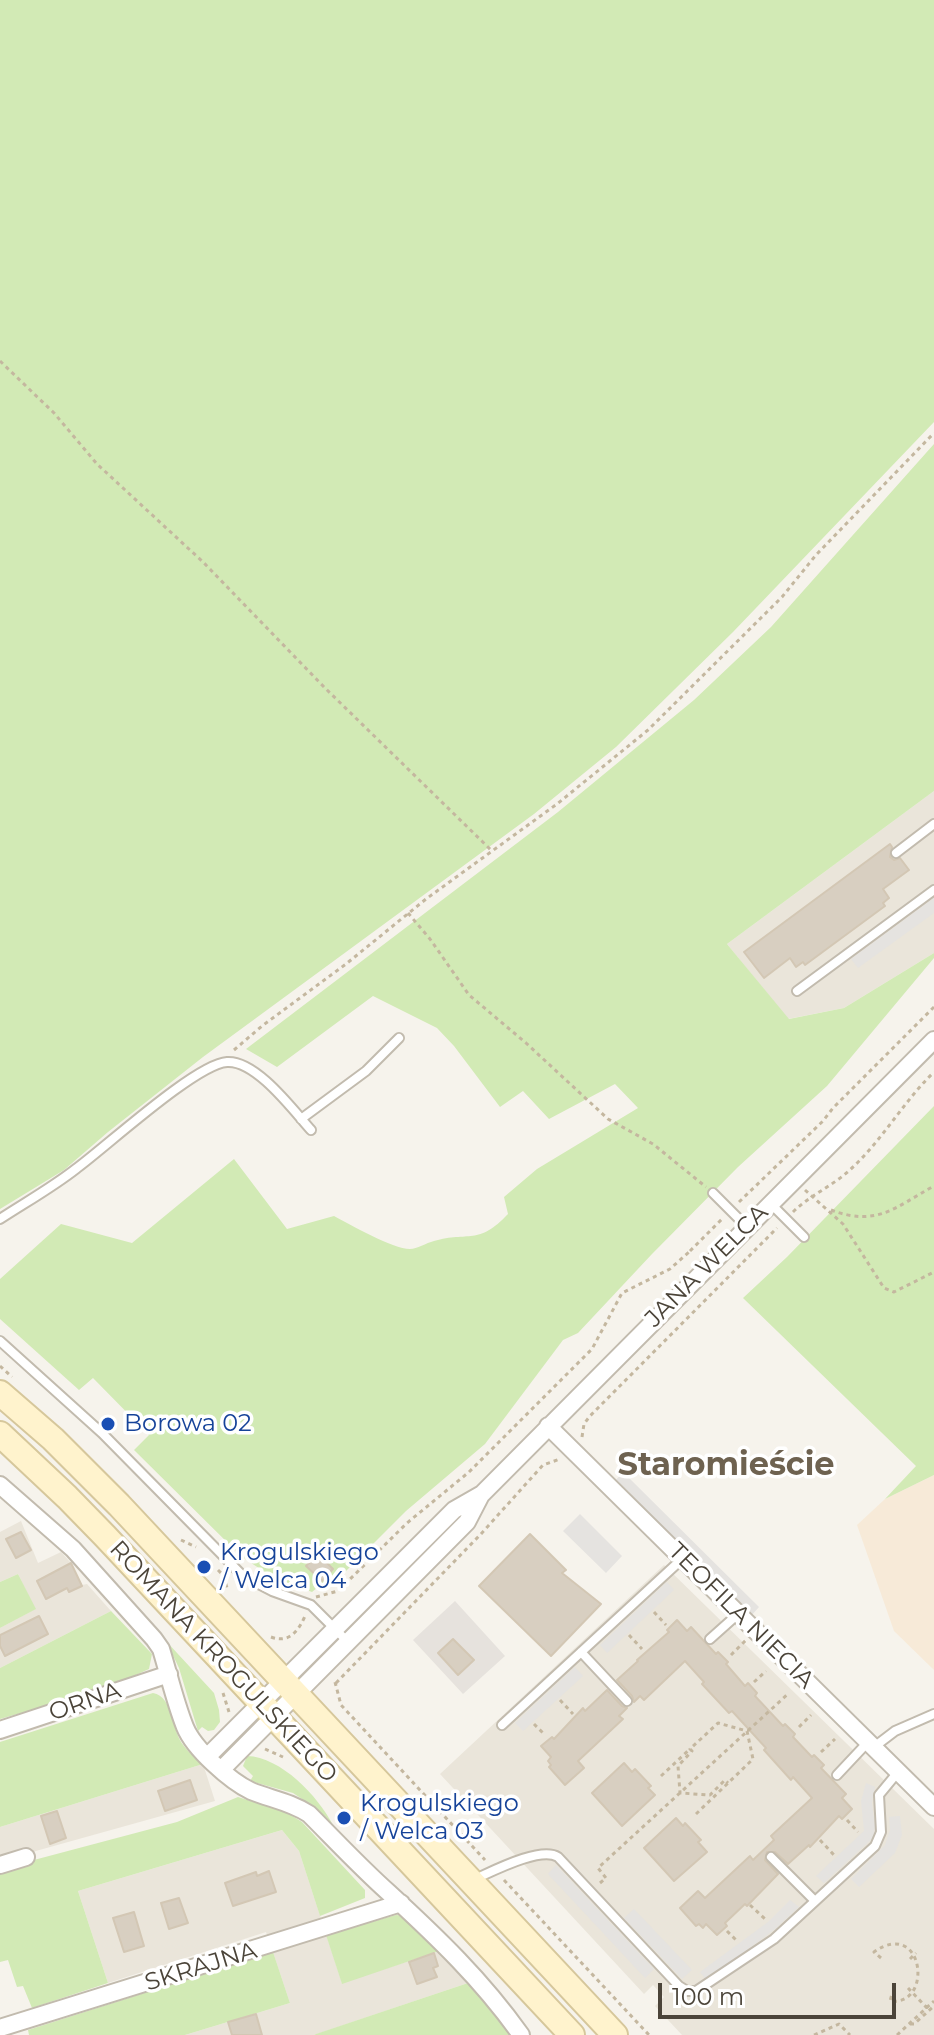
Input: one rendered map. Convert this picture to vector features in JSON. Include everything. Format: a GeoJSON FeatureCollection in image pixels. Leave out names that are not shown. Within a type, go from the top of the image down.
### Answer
{"type":"FeatureCollection","features":[{"type":"Feature","properties":{"kind":"main road","name":"ROMANA KROGULSKIEGO"},"geometry":{"type":"LineString","coordinates":[[0,1393],[53,1439],[119,1505],[615,2035]]}},
{"type":"Feature","properties":{"kind":"main road","name":"ROMANA KROGULSKIEGO"},"geometry":{"type":"LineString","coordinates":[[0,1434],[77,1506],[572,2035]]}},
{"type":"Feature","properties":{"kind":"street","name":"JANA WELCA"},"geometry":{"type":"LineString","coordinates":[[288,1688],[347,1641],[467,1522],[482,1494],[934,1040]]}},
{"type":"Feature","properties":{"kind":"street","name":"TEOFILA NIECIA"},"geometry":{"type":"LineString","coordinates":[[548,1426],[934,1807]]}},
{"type":"Feature","properties":{"kind":"street"},"geometry":{"type":"LineString","coordinates":[[0,1485],[73,1549],[154,1639],[161,1649],[186,1728],[221,1770],[252,1791],[309,1814],[478,1978],[521,2035]]}},
{"type":"Feature","properties":{"kind":"street","name":"JANA WELCA"},"geometry":{"type":"LineString","coordinates":[[288,1688],[334,1628],[454,1510],[482,1494]]}},
{"type":"Feature","properties":{"kind":"street","name":"ORNA"},"geometry":{"type":"LineString","coordinates":[[0,1730],[169,1674]]}},
{"type":"Feature","properties":{"kind":"street"},"geometry":{"type":"LineString","coordinates":[[208,1756],[288,1688]]}},
{"type":"Feature","properties":{"kind":"street"},"geometry":{"type":"LineString","coordinates":[[221,1770],[266,1708]]}},
{"type":"Feature","properties":{"kind":"street"},"geometry":{"type":"LineString","coordinates":[[0,1865],[26,1857]]}},
{"type":"Feature","properties":{"kind":"street","name":"SKRAJNA"},"geometry":{"type":"LineString","coordinates":[[0,2028],[401,1903]]}},
{"type":"Feature","properties":{"kind":"lane"},"geometry":{"type":"LineString","coordinates":[[896,853],[934,824]]}},
{"type":"Feature","properties":{"kind":"lane"},"geometry":{"type":"LineString","coordinates":[[797,991],[934,890]]}},
{"type":"Feature","properties":{"kind":"lane"},"geometry":{"type":"LineString","coordinates":[[301,1119],[366,1071],[399,1038]]}},
{"type":"Feature","properties":{"kind":"lane"},"geometry":{"type":"LineString","coordinates":[[0,1219],[75,1170],[208,1067],[229,1061],[247,1067],[260,1075],[311,1130]]}},
{"type":"Feature","properties":{"kind":"lane"},"geometry":{"type":"LineString","coordinates":[[713,1193],[747,1227]]}},
{"type":"Feature","properties":{"kind":"lane"},"geometry":{"type":"LineString","coordinates":[[770,1203],[804,1237]]}},
{"type":"Feature","properties":{"kind":"lane"},"geometry":{"type":"LineString","coordinates":[[0,1341],[102,1433],[243,1576],[311,1605],[347,1641]]}},
{"type":"Feature","properties":{"kind":"lane"},"geometry":{"type":"LineString","coordinates":[[502,1725],[682,1558]]}},
{"type":"Feature","properties":{"kind":"lane"},"geometry":{"type":"LineString","coordinates":[[710,1639],[738,1613]]}},
{"type":"Feature","properties":{"kind":"lane"},"geometry":{"type":"LineString","coordinates":[[581,1652],[627,1701]]}},
{"type":"Feature","properties":{"kind":"lane"},"geometry":{"type":"LineString","coordinates":[[837,1775],[871,1744],[934,1714]]}},
{"type":"Feature","properties":{"kind":"lane"},"geometry":{"type":"LineString","coordinates":[[470,1881],[537,1854],[551,1852],[679,1986],[687,1991],[696,1991],[774,1939],[879,1840],[879,1795],[898,1771]]}},
{"type":"Feature","properties":{"kind":"lane"},"geometry":{"type":"LineString","coordinates":[[771,1857],[815,1901]]}},
{"type":"Feature","properties":{"kind":"path"},"geometry":{"type":"LineString","coordinates":[[0,361],[54,413],[97,464],[203,562],[325,688],[492,851]]}},
{"type":"Feature","properties":{"kind":"path"},"geometry":{"type":"LineString","coordinates":[[229,1061],[232,1052],[262,1026],[408,913],[557,804],[648,730],[782,597],[816,555],[934,433]]}},
{"type":"Feature","properties":{"kind":"path"},"geometry":{"type":"LineString","coordinates":[[408,913],[469,995],[608,1119],[653,1144],[713,1193]]}},
{"type":"Feature","properties":{"kind":"path"},"geometry":{"type":"LineString","coordinates":[[316,1598],[319,1594],[338,1591],[407,1523],[469,1472],[592,1349],[622,1293],[670,1269],[690,1251],[934,1007]]}},
{"type":"Feature","properties":{"kind":"path"},"geometry":{"type":"LineString","coordinates":[[578,1443],[590,1416],[786,1219],[844,1175],[885,1134],[913,1093],[934,1072]]}},
{"type":"Feature","properties":{"kind":"path"},"geometry":{"type":"LineString","coordinates":[[791,1182],[814,1196],[843,1224],[884,1288],[894,1292],[934,1272]]}},
{"type":"Feature","properties":{"kind":"path"},"geometry":{"type":"LineString","coordinates":[[827,1209],[853,1218],[874,1218],[934,1186]]}},
{"type":"Feature","properties":{"kind":"path"},"geometry":{"type":"LineString","coordinates":[[336,1683],[480,1535],[543,1465],[557,1462],[567,1454]]}},
{"type":"Feature","properties":{"kind":"path"},"geometry":{"type":"LineString","coordinates":[[654,1612],[666,1625]]}},
{"type":"Feature","properties":{"kind":"path"},"geometry":{"type":"LineString","coordinates":[[291,1637],[307,1613]]}},
{"type":"Feature","properties":{"kind":"path"},"geometry":{"type":"LineString","coordinates":[[731,1655],[751,1634]]}},
{"type":"Feature","properties":{"kind":"path"},"geometry":{"type":"LineString","coordinates":[[629,1635],[642,1649]]}},
{"type":"Feature","properties":{"kind":"path"},"geometry":{"type":"LineString","coordinates":[[754,1682],[766,1671]]}},
{"type":"Feature","properties":{"kind":"path"},"geometry":{"type":"LineString","coordinates":[[326,1673],[336,1683],[341,1705],[490,1866]]}},
{"type":"Feature","properties":{"kind":"path"},"geometry":{"type":"LineString","coordinates":[[596,1887],[606,1878],[598,1868],[789,1693]]}},
{"type":"Feature","properties":{"kind":"path"},"geometry":{"type":"LineString","coordinates":[[560,1700],[573,1714]]}},
{"type":"Feature","properties":{"kind":"path"},"geometry":{"type":"LineString","coordinates":[[799,1727],[811,1715]]}},
{"type":"Feature","properties":{"kind":"path"},"geometry":{"type":"LineString","coordinates":[[661,1776],[718,1723],[747,1731]]}},
{"type":"Feature","properties":{"kind":"path"},"geometry":{"type":"LineString","coordinates":[[534,1724],[545,1735]]}},
{"type":"Feature","properties":{"kind":"path"},"geometry":{"type":"LineString","coordinates":[[696,1814],[753,1759],[747,1731]]}},
{"type":"Feature","properties":{"kind":"path"},"geometry":{"type":"LineString","coordinates":[[821,1752],[835,1739]]}},
{"type":"Feature","properties":{"kind":"path"},"geometry":{"type":"LineString","coordinates":[[680,1793],[678,1766],[692,1751],[690,1749]]}},
{"type":"Feature","properties":{"kind":"path"},"geometry":{"type":"LineString","coordinates":[[680,1793],[710,1795],[725,1780],[728,1783]]}},
{"type":"Feature","properties":{"kind":"path"},"geometry":{"type":"LineString","coordinates":[[847,1820],[858,1832]]}},
{"type":"Feature","properties":{"kind":"path"},"geometry":{"type":"LineString","coordinates":[[820,1840],[834,1855]]}},
{"type":"Feature","properties":{"kind":"path"},"geometry":{"type":"LineString","coordinates":[[499,1876],[649,2035]]}},
{"type":"Feature","properties":{"kind":"path"},"geometry":{"type":"LineString","coordinates":[[750,1905],[765,1919]]}},
{"type":"Feature","properties":{"kind":"path"},"geometry":{"type":"LineString","coordinates":[[727,1931],[737,1941]]}},
{"type":"Feature","properties":{"kind":"path"},"geometry":{"type":"LineString","coordinates":[[881,1958],[874,1952],[891,1945],[904,1946],[916,1953],[922,1964],[923,1976],[914,1994],[897,2002],[890,2001],[892,1994]]}},
{"type":"Feature","properties":{"kind":"path"},"geometry":{"type":"LineString","coordinates":[[910,1959],[916,1953]]}},
{"type":"Feature","properties":{"kind":"path"},"geometry":{"type":"LineString","coordinates":[[908,1988],[927,2008]]}},
{"type":"Feature","properties":{"kind":"path"},"geometry":{"type":"LineString","coordinates":[[897,2035],[934,2004]]}},
{"type":"Feature","properties":{"kind":"path"},"geometry":{"type":"LineString","coordinates":[[910,2024],[914,2024],[934,2004]]}},
{"type":"Feature","properties":{"kind":"path"},"geometry":{"type":"LineString","coordinates":[[814,2035],[839,2024],[850,2035]]}},
{"type":"Feature","properties":{"kind":"shaded area"},"geometry":{"type":"Polygon","coordinates":[[[934,791],[934,953],[844,1008],[788,1019],[727,944],[934,791]]]}},
{"type":"Feature","properties":{"kind":"shaded area"},"geometry":{"type":"Polygon","coordinates":[[[934,898],[934,913],[858,968],[851,959],[934,898]]]}},
{"type":"Feature","properties":{"kind":"shaded area"},"geometry":{"type":"Polygon","coordinates":[[[623,1472],[759,1607],[751,1616],[615,1481],[623,1472]]]}},
{"type":"Feature","properties":{"kind":"shaded area"},"geometry":{"type":"Polygon","coordinates":[[[934,1475],[934,1670],[894,1631],[857,1525],[885,1499],[934,1475]]]}},
{"type":"Feature","properties":{"kind":"shaded area"},"geometry":{"type":"Polygon","coordinates":[[[580,1514],[622,1556],[606,1573],[563,1531],[580,1514]]]}},
{"type":"Feature","properties":{"kind":"shaded area"},"geometry":{"type":"Polygon","coordinates":[[[21,1521],[38,1563],[61,1552],[71,1563],[82,1585],[87,1584],[111,1611],[0,1668],[0,1628],[35,1609],[18,1574],[0,1582],[0,1532],[21,1521]]]}},
{"type":"Feature","properties":{"kind":"shaded area"},"geometry":{"type":"Polygon","coordinates":[[[664,1565],[934,1829],[934,2035],[682,2035],[655,2006],[664,1997],[653,1985],[644,1994],[440,1774],[664,1565]]]}},
{"type":"Feature","properties":{"kind":"shaded area"},"geometry":{"type":"Polygon","coordinates":[[[667,1582],[674,1590],[607,1653],[600,1645],[667,1582]]]}},
{"type":"Feature","properties":{"kind":"shaded area"},"geometry":{"type":"Polygon","coordinates":[[[455,1601],[505,1656],[463,1694],[413,1640],[455,1601]]]}},
{"type":"Feature","properties":{"kind":"shaded area"},"geometry":{"type":"Polygon","coordinates":[[[575,1667],[583,1676],[523,1731],[515,1723],[575,1667]]]}},
{"type":"Feature","properties":{"kind":"shaded area"},"geometry":{"type":"Polygon","coordinates":[[[203,1764],[215,1801],[0,1861],[0,1827],[203,1764]]]}},
{"type":"Feature","properties":{"kind":"shaded area"},"geometry":{"type":"Polygon","coordinates":[[[866,1783],[875,1787],[873,1838],[824,1883],[816,1876],[864,1831],[861,1801],[866,1783]]]}},
{"type":"Feature","properties":{"kind":"shaded area"},"geometry":{"type":"Polygon","coordinates":[[[900,1816],[902,1835],[895,1853],[859,1887],[851,1879],[885,1845],[890,1830],[889,1817],[900,1816]]]}},
{"type":"Feature","properties":{"kind":"shaded area"},"geometry":{"type":"Polygon","coordinates":[[[282,1830],[299,1851],[342,1983],[439,1951],[468,1983],[314,2035],[185,2035],[290,2003],[266,1932],[108,1983],[78,1891],[282,1830]]]}},
{"type":"Feature","properties":{"kind":"shaded area"},"geometry":{"type":"Polygon","coordinates":[[[556,1865],[654,1969],[645,1978],[548,1874],[556,1865]]]}},
{"type":"Feature","properties":{"kind":"shaded area"},"geometry":{"type":"Polygon","coordinates":[[[790,1900],[799,1907],[774,1930],[706,1980],[700,1972],[768,1922],[790,1900]]]}},
{"type":"Feature","properties":{"kind":"shaded area"},"geometry":{"type":"Polygon","coordinates":[[[634,1909],[692,1970],[682,1979],[624,1918],[634,1909]]]}},
{"type":"Feature","properties":{"kind":"green space"},"geometry":{"type":"Polygon","coordinates":[[[0,0],[934,0],[934,422],[733,632],[616,747],[534,814],[203,1057],[64,1170],[0,1209],[0,0]]]}},
{"type":"Feature","properties":{"kind":"green space"},"geometry":{"type":"Polygon","coordinates":[[[934,444],[934,791],[727,944],[789,1019],[844,1008],[934,953],[934,958],[827,1086],[738,1167],[578,1333],[563,1340],[485,1444],[406,1511],[333,1584],[318,1587],[312,1592],[274,1578],[242,1557],[134,1450],[149,1435],[93,1378],[79,1390],[0,1319],[0,1279],[61,1224],[132,1243],[234,1159],[287,1229],[334,1216],[382,1241],[410,1249],[446,1238],[481,1234],[508,1214],[504,1197],[537,1169],[638,1108],[615,1084],[549,1119],[523,1091],[500,1107],[437,1028],[373,996],[277,1067],[246,1049],[558,812],[694,700],[771,627],[934,444]]]}},
{"type":"Feature","properties":{"kind":"green space"},"geometry":{"type":"Polygon","coordinates":[[[934,1106],[934,1475],[885,1499],[916,1466],[743,1298],[934,1106]]]}},
{"type":"Feature","properties":{"kind":"green space"},"geometry":{"type":"Polygon","coordinates":[[[18,1574],[36,1609],[0,1628],[0,1582],[18,1574]]]}},
{"type":"Feature","properties":{"kind":"green space"},"geometry":{"type":"Polygon","coordinates":[[[111,1611],[152,1654],[149,1669],[105,1689],[0,1719],[0,1668],[111,1611]]]}},
{"type":"Feature","properties":{"kind":"green space"},"geometry":{"type":"Polygon","coordinates":[[[166,1641],[214,1693],[220,1722],[214,1730],[208,1731],[202,1727],[198,1731],[179,1668],[166,1641]]]}},
{"type":"Feature","properties":{"kind":"green space"},"geometry":{"type":"Polygon","coordinates":[[[153,1693],[165,1701],[180,1740],[203,1764],[0,1827],[0,1742],[153,1693]]]}},
{"type":"Feature","properties":{"kind":"green space"},"geometry":{"type":"Polygon","coordinates":[[[247,1756],[273,1763],[297,1780],[318,1802],[333,1825],[317,1809],[293,1793],[250,1781],[253,1776],[243,1766],[247,1756]]]}},
{"type":"Feature","properties":{"kind":"green space"},"geometry":{"type":"Polygon","coordinates":[[[238,1797],[286,1812],[302,1822],[365,1890],[365,1898],[320,1916],[299,1851],[282,1830],[78,1891],[108,1983],[32,2008],[23,1986],[17,1987],[8,1960],[0,1962],[0,1869],[177,1822],[238,1797]]]}},
{"type":"Feature","properties":{"kind":"green space"},"geometry":{"type":"Polygon","coordinates":[[[396,1915],[407,1916],[439,1951],[342,1984],[326,1935],[396,1915]]]}},
{"type":"Feature","properties":{"kind":"green space"},"geometry":{"type":"Polygon","coordinates":[[[273,1952],[290,2003],[185,2035],[29,2035],[28,2030],[273,1952]]]}},
{"type":"Feature","properties":{"kind":"green space"},"geometry":{"type":"Polygon","coordinates":[[[468,1983],[511,2035],[314,2035],[316,2034],[468,1983]]]}},
{"type":"Feature","properties":{"kind":"building"},"geometry":{"type":"Polygon","coordinates":[[[890,844],[890,857],[894,860],[900,858],[909,870],[883,889],[889,898],[883,903],[885,906],[805,965],[803,962],[796,967],[790,958],[764,978],[744,952],[890,844]]]}},
{"type":"Feature","properties":{"kind":"building"},"geometry":{"type":"Polygon","coordinates":[[[21,1532],[31,1550],[16,1558],[6,1539],[21,1532]]]}},
{"type":"Feature","properties":{"kind":"building"},"geometry":{"type":"Polygon","coordinates":[[[530,1534],[566,1570],[562,1573],[601,1604],[551,1656],[479,1586],[530,1534]]]}},
{"type":"Feature","properties":{"kind":"building"},"geometry":{"type":"Polygon","coordinates":[[[318,1554],[333,1569],[322,1581],[306,1566],[318,1554]]]}},
{"type":"Feature","properties":{"kind":"building"},"geometry":{"type":"Polygon","coordinates":[[[71,1563],[82,1586],[69,1592],[67,1588],[46,1599],[37,1581],[71,1563]]]}},
{"type":"Feature","properties":{"kind":"building"},"geometry":{"type":"Polygon","coordinates":[[[39,1616],[48,1634],[5,1656],[0,1646],[0,1635],[39,1616]]]}},
{"type":"Feature","properties":{"kind":"building"},"geometry":{"type":"Polygon","coordinates":[[[677,1620],[687,1631],[691,1627],[716,1654],[718,1652],[745,1686],[748,1683],[757,1693],[755,1696],[783,1726],[785,1724],[795,1734],[793,1737],[824,1765],[821,1768],[846,1794],[842,1798],[852,1809],[842,1819],[839,1816],[810,1847],[788,1864],[775,1852],[767,1852],[765,1860],[778,1874],[747,1906],[745,1904],[725,1923],[727,1926],[717,1935],[706,1924],[703,1928],[699,1924],[696,1926],[680,1908],[698,1891],[705,1898],[750,1856],[753,1860],[774,1840],[771,1836],[812,1798],[793,1777],[791,1780],[732,1711],[729,1713],[702,1684],[704,1682],[685,1661],[644,1700],[640,1696],[634,1702],[617,1680],[669,1632],[667,1630],[677,1620]]]}},
{"type":"Feature","properties":{"kind":"building"},"geometry":{"type":"Polygon","coordinates":[[[453,1639],[474,1660],[458,1675],[438,1653],[453,1639]]]}},
{"type":"Feature","properties":{"kind":"building"},"geometry":{"type":"Polygon","coordinates":[[[607,1690],[627,1708],[619,1716],[623,1719],[578,1761],[584,1768],[565,1785],[549,1767],[551,1757],[541,1746],[552,1737],[554,1739],[583,1708],[585,1711],[607,1690]]]}},
{"type":"Feature","properties":{"kind":"building"},"geometry":{"type":"Polygon","coordinates":[[[624,1763],[632,1772],[635,1769],[655,1795],[622,1826],[592,1793],[624,1763]]]}},
{"type":"Feature","properties":{"kind":"building"},"geometry":{"type":"Polygon","coordinates":[[[190,1780],[197,1800],[165,1811],[158,1791],[190,1780]]]}},
{"type":"Feature","properties":{"kind":"building"},"geometry":{"type":"Polygon","coordinates":[[[57,1811],[66,1838],[50,1844],[41,1816],[57,1811]]]}},
{"type":"Feature","properties":{"kind":"building"},"geometry":{"type":"Polygon","coordinates":[[[676,1818],[701,1840],[698,1842],[707,1852],[674,1881],[644,1848],[676,1818]]]}},
{"type":"Feature","properties":{"kind":"building"},"geometry":{"type":"Polygon","coordinates":[[[269,1871],[276,1892],[233,1906],[225,1883],[256,1872],[257,1876],[269,1871]]]}},
{"type":"Feature","properties":{"kind":"building"},"geometry":{"type":"Polygon","coordinates":[[[179,1898],[188,1923],[169,1929],[161,1903],[179,1898]]]}},
{"type":"Feature","properties":{"kind":"building"},"geometry":{"type":"Polygon","coordinates":[[[134,1912],[144,1946],[124,1952],[113,1918],[134,1912]]]}},
{"type":"Feature","properties":{"kind":"building"},"geometry":{"type":"Polygon","coordinates":[[[434,1953],[438,1966],[433,1968],[437,1977],[417,1984],[409,1962],[434,1953]]]}},
{"type":"Feature","properties":{"kind":"building"},"geometry":{"type":"Polygon","coordinates":[[[256,2014],[262,2035],[232,2035],[228,2022],[256,2014]]]}},
{"type":"Feature","properties":{"kind":"place","name":"Borowa 02"},"geometry":{"type":"Point","coordinates":[108,1424]}},
{"type":"Feature","properties":{"kind":"place","name":"Krogulskiego / Welca 04"},"geometry":{"type":"Point","coordinates":[204,1567]}},
{"type":"Feature","properties":{"kind":"place","name":"Krogulskiego / Welca 03"},"geometry":{"type":"Point","coordinates":[344,1818]}},
{"type":"Feature","properties":{"kind":"district","name":"Staromieście"},"geometry":{"type":"Point","coordinates":[726,1466]}}]}
